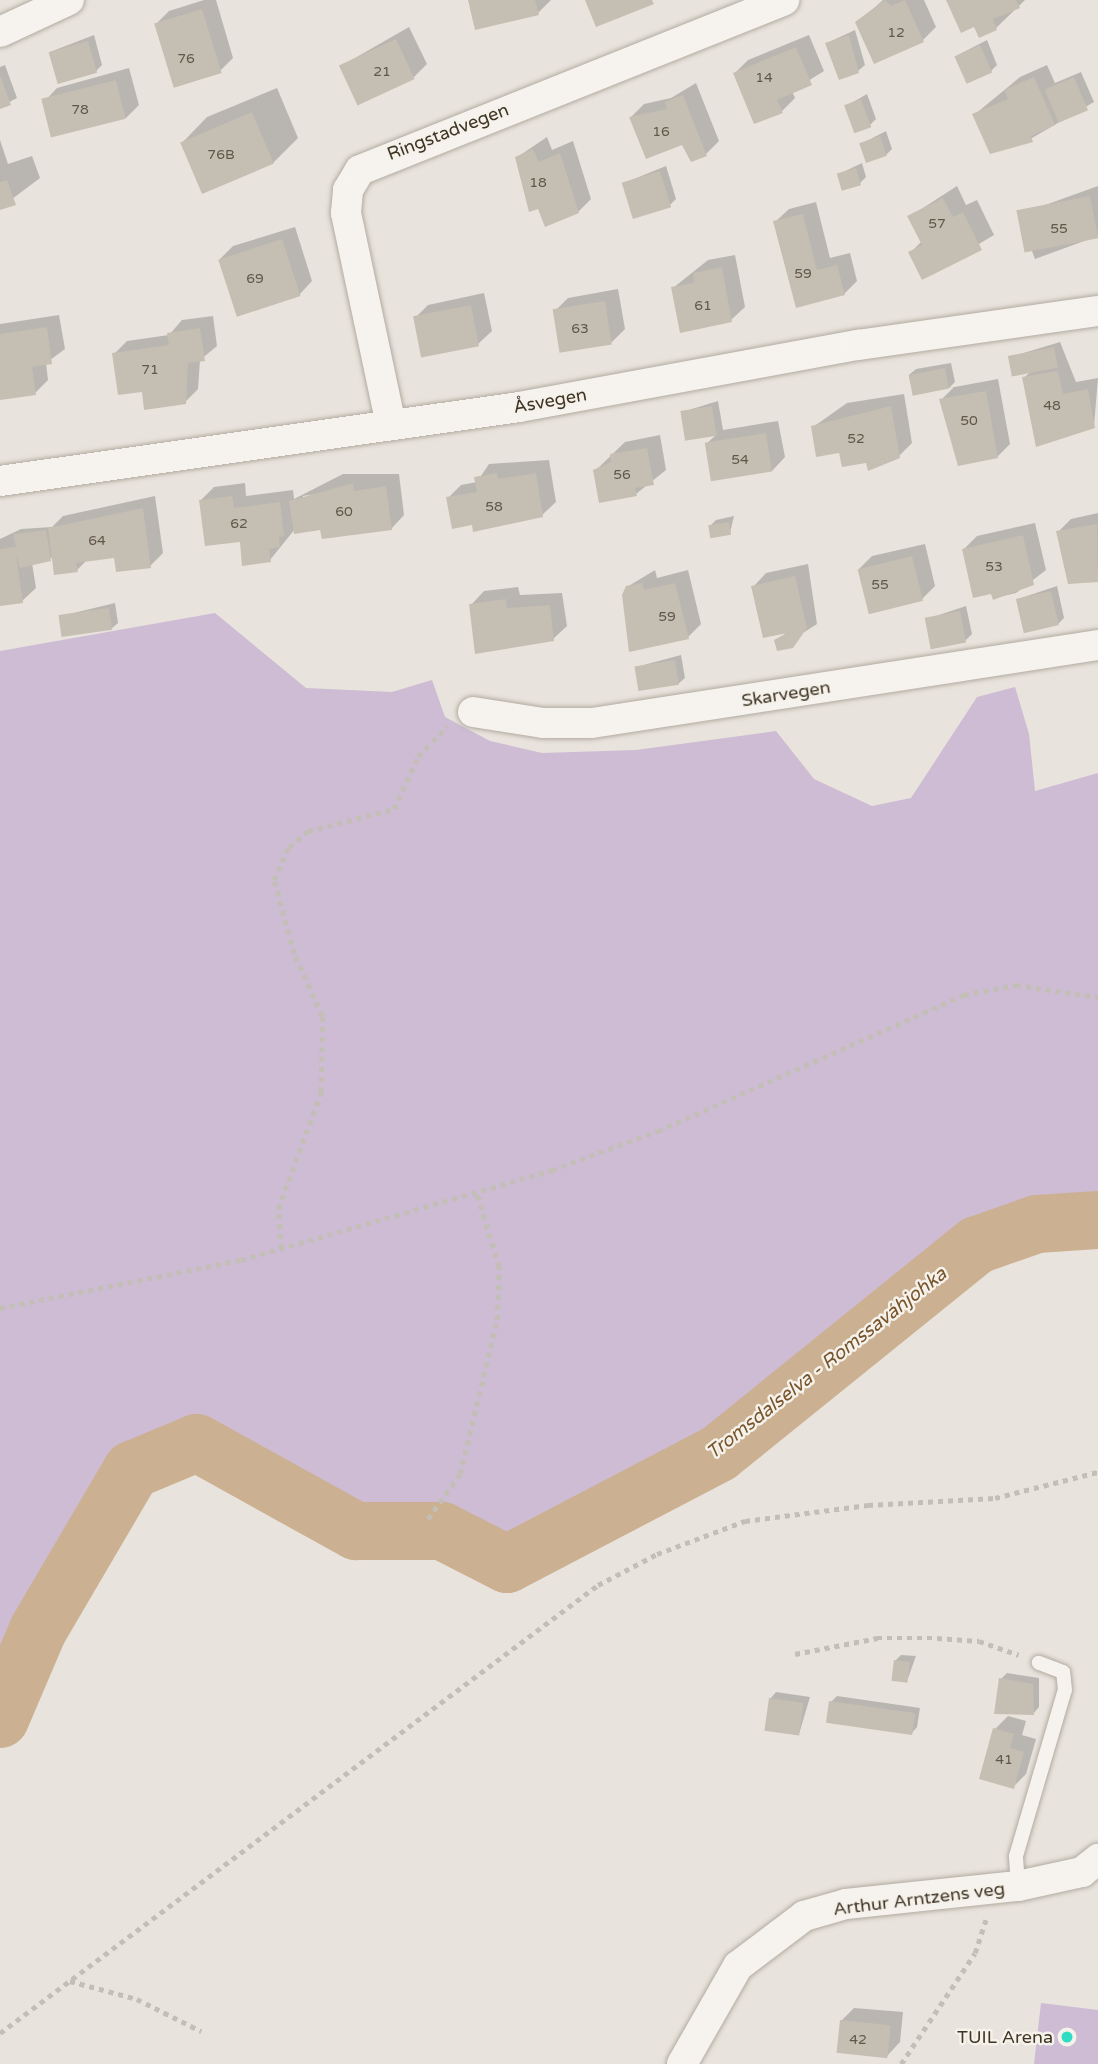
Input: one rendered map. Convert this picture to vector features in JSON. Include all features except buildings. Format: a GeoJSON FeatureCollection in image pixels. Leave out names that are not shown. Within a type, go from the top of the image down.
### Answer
{"type":"FeatureCollection","features":[{"type":"Feature","properties":{"kind":"street"},"geometry":{"type":"LineString","coordinates":[[0,32],[69,0]]}},
{"type":"Feature","properties":{"kind":"street","name":"Ringstadvegen"},"geometry":{"type":"LineString","coordinates":[[391,425],[346,213],[348,190],[360,170],[784,0]]}},
{"type":"Feature","properties":{"kind":"street","name":"Åsvegen"},"geometry":{"type":"LineString","coordinates":[[0,481],[391,425],[1098,311]]}},
{"type":"Feature","properties":{"kind":"street","name":"Skarvegen"},"geometry":{"type":"LineString","coordinates":[[473,712],[543,723],[592,723],[1098,645]]}},
{"type":"Feature","properties":{"kind":"street","name":"Arthur Arntzens veg"},"geometry":{"type":"LineString","coordinates":[[682,2064],[708,2009],[738,1966],[804,1916],[846,1904],[1018,1886],[1083,1872],[1098,1859]]}},
{"type":"Feature","properties":{"kind":"lane"},"geometry":{"type":"LineString","coordinates":[[1018,1886],[1016,1856],[1041,1789],[1065,1690],[1063,1672],[1040,1663]]}},
{"type":"Feature","properties":{"kind":"path"},"geometry":{"type":"LineString","coordinates":[[281,1249],[278,1209],[321,1092],[322,1016],[294,954],[274,880],[289,847],[308,831],[394,809],[418,756],[441,730],[473,712]]}},
{"type":"Feature","properties":{"kind":"path"},"geometry":{"type":"LineString","coordinates":[[0,1308],[281,1249],[476,1192],[658,1130],[964,995],[1016,985],[1098,997]]}},
{"type":"Feature","properties":{"kind":"path"},"geometry":{"type":"LineString","coordinates":[[428,1519],[460,1474],[497,1320],[499,1267],[476,1192]]}},
{"type":"Feature","properties":{"kind":"path"},"geometry":{"type":"LineString","coordinates":[[0,2034],[587,1593],[657,1553],[746,1521],[868,1505],[995,1498],[1098,1472]]}},
{"type":"Feature","properties":{"kind":"path"},"geometry":{"type":"LineString","coordinates":[[795,1654],[877,1638],[937,1638],[979,1641],[1040,1663]]}},
{"type":"Feature","properties":{"kind":"path"},"geometry":{"type":"LineString","coordinates":[[901,2064],[975,1953],[989,1891]]}},
{"type":"Feature","properties":{"kind":"path"},"geometry":{"type":"LineString","coordinates":[[70,1981],[137,1999],[201,2031]]}},
{"type":"Feature","properties":{"kind":"shaded area"},"geometry":{"type":"Polygon","coordinates":[[[215,613],[306,688],[392,692],[432,680],[445,717],[490,741],[542,753],[636,750],[776,731],[814,779],[872,806],[911,798],[977,697],[1015,687],[1029,734],[1035,791],[1098,773],[1098,1219],[1033,1224],[973,1245],[715,1453],[503,1564],[438,1532],[352,1531],[194,1443],[128,1470],[35,1630],[0,1710],[0,651],[215,613]]]}},
{"type":"Feature","properties":{"kind":"shaded area","name":"TUIL Arena"},"geometry":{"type":"Polygon","coordinates":[[[1041,2003],[1098,2010],[1098,2064],[1034,2064],[1041,2003]]]}},
{"type":"Feature","properties":{"kind":"waterway","name":"Tromsdalselva - Romssaváhjohka"},"geometry":{"type":"LineString","coordinates":[[0,1719],[38,1630],[132,1470],[197,1443],[356,1531],[442,1531],[507,1564],[719,1453],[977,1245],[1037,1224],[1098,1220]]}},
{"type":"Feature","properties":{"kind":"place","name":"TUIL Arena"},"geometry":{"type":"Point","coordinates":[1067,2037]}}]}
